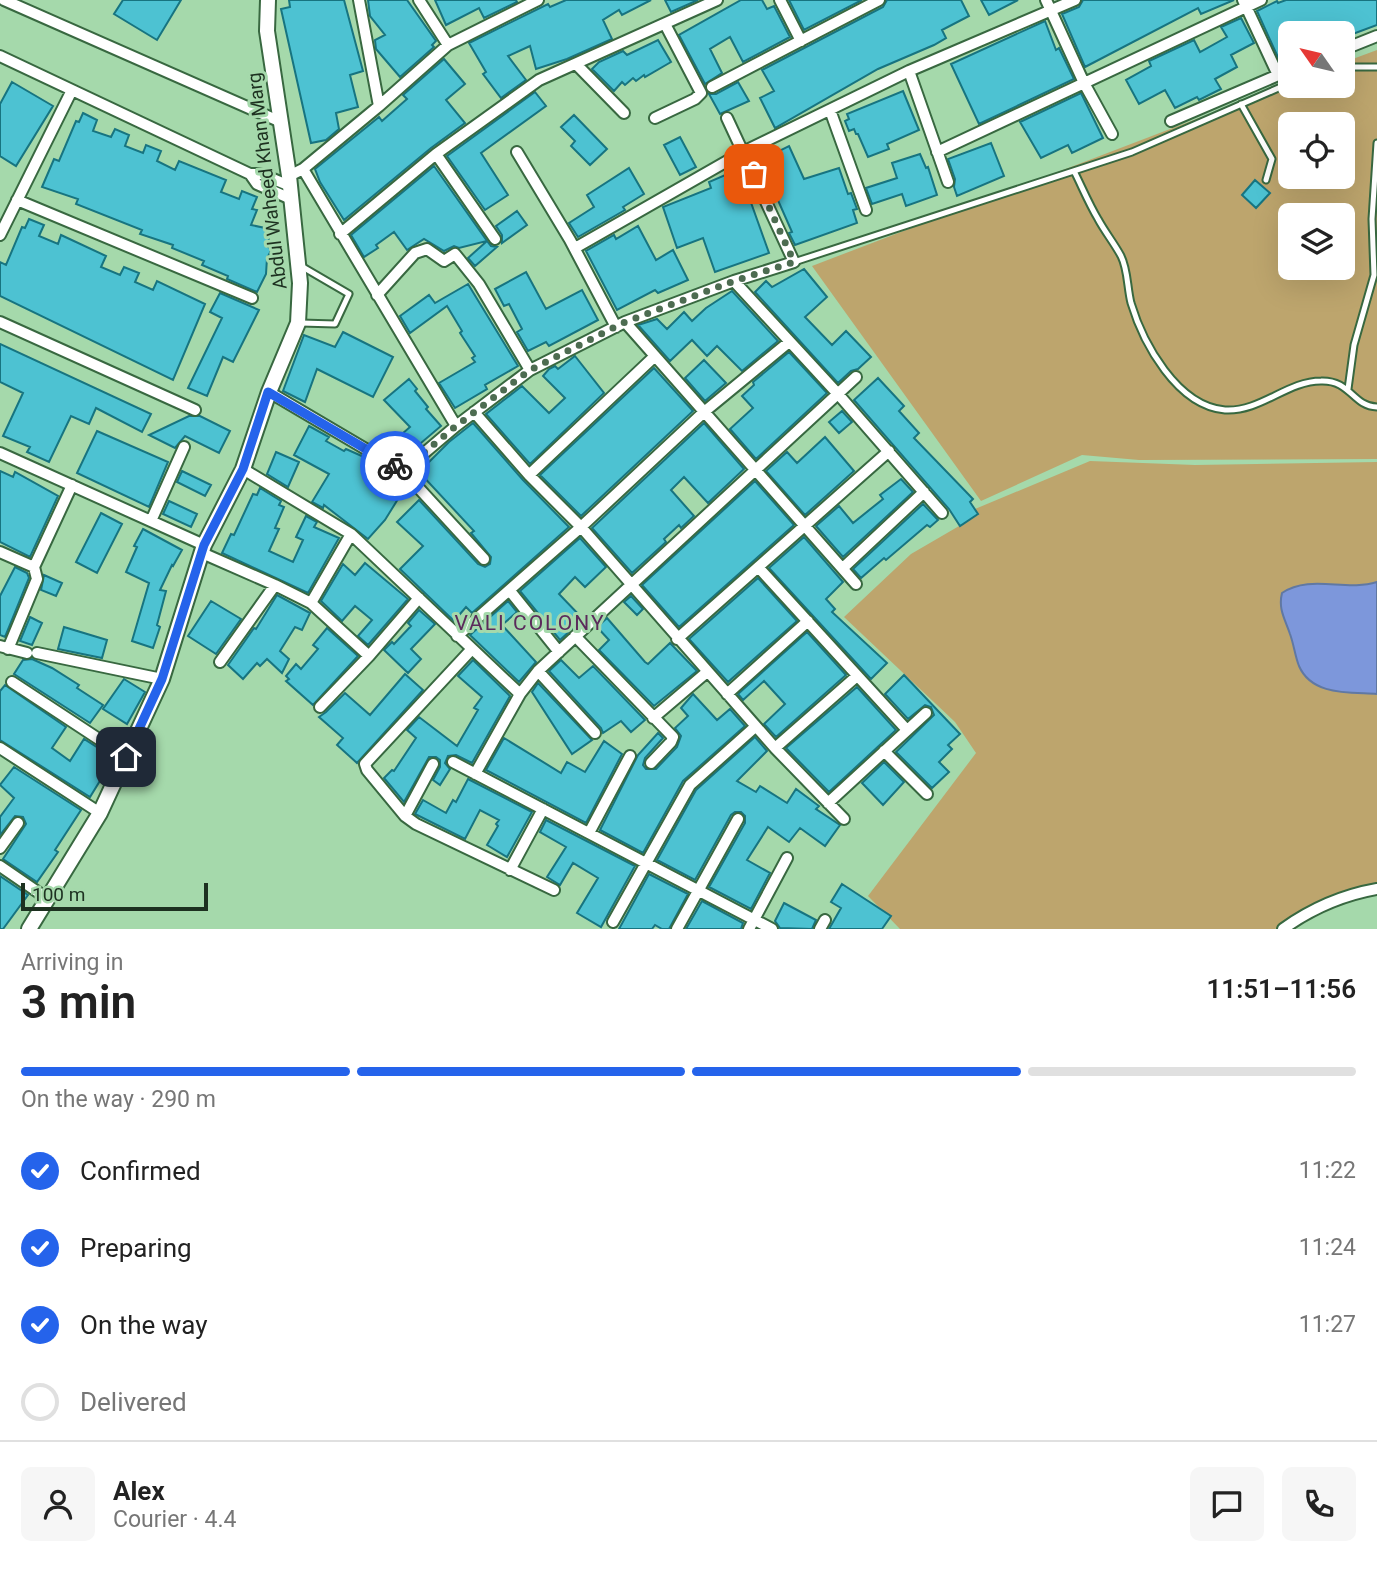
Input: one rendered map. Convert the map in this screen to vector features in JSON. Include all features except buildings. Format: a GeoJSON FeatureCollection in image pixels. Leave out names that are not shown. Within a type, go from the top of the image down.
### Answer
{"type":"FeatureCollection","features":[{"type":"Feature","properties":{"kind":"street"},"geometry":{"type":"LineString","coordinates":[[4,0],[281,122]]}},
{"type":"Feature","properties":{"kind":"street"},"geometry":{"type":"LineString","coordinates":[[34,13],[39,0]]}},
{"type":"Feature","properties":{"kind":"street","name":"Abdul Waheed Khan Marg"},"geometry":{"type":"LineString","coordinates":[[29,929],[100,813],[162,679],[203,549],[243,469],[268,392],[298,323],[300,283],[290,187],[267,31],[268,0]]}},
{"type":"Feature","properties":{"kind":"street"},"geometry":{"type":"LineString","coordinates":[[359,0],[379,106]]}},
{"type":"Feature","properties":{"kind":"street"},"geometry":{"type":"LineString","coordinates":[[419,0],[448,45]]}},
{"type":"Feature","properties":{"kind":"street"},"geometry":{"type":"LineString","coordinates":[[2,61],[72,89],[250,174],[261,174],[290,187],[303,169],[448,45],[522,3],[538,0]]}},
{"type":"Feature","properties":{"kind":"street"},"geometry":{"type":"LineString","coordinates":[[340,234],[436,154],[539,80],[717,0]]}},
{"type":"Feature","properties":{"kind":"street"},"geometry":{"type":"LineString","coordinates":[[780,0],[801,41]]}},
{"type":"Feature","properties":{"kind":"street"},"geometry":{"type":"LineString","coordinates":[[712,87],[879,0]]}},
{"type":"Feature","properties":{"kind":"street"},"geometry":{"type":"LineString","coordinates":[[575,248],[743,152],[1049,6],[1075,0]]}},
{"type":"Feature","properties":{"kind":"street"},"geometry":{"type":"LineString","coordinates":[[937,152],[1084,83],[1244,3],[1261,0]]}},
{"type":"Feature","properties":{"kind":"street"},"geometry":{"type":"LineString","coordinates":[[1171,121],[1278,75],[1244,3]]}},
{"type":"Feature","properties":{"kind":"street"},"geometry":{"type":"LineString","coordinates":[[1049,6],[1084,83],[1112,134]]}},
{"type":"Feature","properties":{"kind":"street"},"geometry":{"type":"LineString","coordinates":[[655,118],[695,99],[701,93],[665,24]]}},
{"type":"Feature","properties":{"kind":"street"},"geometry":{"type":"LineString","coordinates":[[1355,45],[1377,36]]}},
{"type":"Feature","properties":{"kind":"street"},"geometry":{"type":"LineString","coordinates":[[576,64],[624,113]]}},
{"type":"Feature","properties":{"kind":"street"},"geometry":{"type":"LineString","coordinates":[[909,71],[948,183]]}},
{"type":"Feature","properties":{"kind":"street"},"geometry":{"type":"LineString","coordinates":[[0,235],[72,89]]}},
{"type":"Feature","properties":{"kind":"street"},"geometry":{"type":"LineString","coordinates":[[830,110],[866,210]]}},
{"type":"Feature","properties":{"kind":"street"},"geometry":{"type":"LineString","coordinates":[[402,471],[530,370],[621,324],[734,281],[794,262],[727,118]]}},
{"type":"Feature","properties":{"kind":"street"},"geometry":{"type":"LineString","coordinates":[[517,152],[621,324],[656,356],[754,470],[844,567],[856,584]]}},
{"type":"Feature","properties":{"kind":"street"},"geometry":{"type":"LineString","coordinates":[[436,154],[495,239]]}},
{"type":"Feature","properties":{"kind":"street"},"geometry":{"type":"LineString","coordinates":[[303,169],[456,426]]}},
{"type":"Feature","properties":{"kind":"street"},"geometry":{"type":"LineString","coordinates":[[17,200],[252,298]]}},
{"type":"Feature","properties":{"kind":"street"},"geometry":{"type":"LineString","coordinates":[[377,295],[415,253],[427,249],[444,261],[455,254],[479,284],[530,370]]}},
{"type":"Feature","properties":{"kind":"street"},"geometry":{"type":"LineString","coordinates":[[734,281],[942,513]]}},
{"type":"Feature","properties":{"kind":"street"},"geometry":{"type":"LineString","coordinates":[[0,322],[195,410]]}},
{"type":"Feature","properties":{"kind":"street"},"geometry":{"type":"LineString","coordinates":[[457,636],[581,527],[704,412],[789,342]]}},
{"type":"Feature","properties":{"kind":"street"},"geometry":{"type":"LineString","coordinates":[[529,475],[656,356]]}},
{"type":"Feature","properties":{"kind":"street"},"geometry":{"type":"LineString","coordinates":[[475,774],[520,694],[538,671],[856,377]]}},
{"type":"Feature","properties":{"kind":"street"},"geometry":{"type":"LineString","coordinates":[[268,392],[402,471],[484,559]]}},
{"type":"Feature","properties":{"kind":"street"},"geometry":{"type":"LineString","coordinates":[[474,412],[529,475],[581,527],[755,727],[844,819]]}},
{"type":"Feature","properties":{"kind":"street"},"geometry":{"type":"LineString","coordinates":[[151,521],[184,447]]}},
{"type":"Feature","properties":{"kind":"street"},"geometry":{"type":"LineString","coordinates":[[677,639],[889,451]]}},
{"type":"Feature","properties":{"kind":"street"},"geometry":{"type":"LineString","coordinates":[[0,453],[151,521],[311,603],[369,656]]}},
{"type":"Feature","properties":{"kind":"street"},"geometry":{"type":"LineString","coordinates":[[243,469],[351,534],[520,694]]}},
{"type":"Feature","properties":{"kind":"street"},"geometry":{"type":"LineString","coordinates":[[72,485],[34,567],[37,579],[4,648],[162,679]]}},
{"type":"Feature","properties":{"kind":"street"},"geometry":{"type":"LineString","coordinates":[[844,567],[924,492]]}},
{"type":"Feature","properties":{"kind":"street"},"geometry":{"type":"LineString","coordinates":[[311,603],[351,534]]}},
{"type":"Feature","properties":{"kind":"street"},"geometry":{"type":"LineString","coordinates":[[0,552],[34,567]]}},
{"type":"Feature","properties":{"kind":"street"},"geometry":{"type":"LineString","coordinates":[[759,568],[907,730]]}},
{"type":"Feature","properties":{"kind":"street"},"geometry":{"type":"LineString","coordinates":[[220,662],[275,585]]}},
{"type":"Feature","properties":{"kind":"street"},"geometry":{"type":"LineString","coordinates":[[510,590],[559,652]]}},
{"type":"Feature","properties":{"kind":"street"},"geometry":{"type":"LineString","coordinates":[[320,707],[419,598]]}},
{"type":"Feature","properties":{"kind":"street"},"geometry":{"type":"LineString","coordinates":[[727,694],[808,621]]}},
{"type":"Feature","properties":{"kind":"street"},"geometry":{"type":"LineString","coordinates":[[575,636],[673,737],[651,763]]}},
{"type":"Feature","properties":{"kind":"street"},"geometry":{"type":"LineString","coordinates":[[471,650],[365,764],[367,770],[405,816],[416,824],[555,890]]}},
{"type":"Feature","properties":{"kind":"street"},"geometry":{"type":"LineString","coordinates":[[538,671],[595,733]]}},
{"type":"Feature","properties":{"kind":"street"},"geometry":{"type":"LineString","coordinates":[[653,718],[706,672]]}},
{"type":"Feature","properties":{"kind":"street"},"geometry":{"type":"LineString","coordinates":[[775,748],[857,676]]}},
{"type":"Feature","properties":{"kind":"street"},"geometry":{"type":"LineString","coordinates":[[12,682],[126,757]]}},
{"type":"Feature","properties":{"kind":"street"},"geometry":{"type":"LineString","coordinates":[[828,803],[926,713]]}},
{"type":"Feature","properties":{"kind":"street"},"geometry":{"type":"LineString","coordinates":[[613,922],[690,785],[755,727]]}},
{"type":"Feature","properties":{"kind":"street"},"geometry":{"type":"LineString","coordinates":[[0,748],[100,813]]}},
{"type":"Feature","properties":{"kind":"street"},"geometry":{"type":"LineString","coordinates":[[884,751],[927,794]]}},
{"type":"Feature","properties":{"kind":"street"},"geometry":{"type":"LineString","coordinates":[[589,833],[630,756]]}},
{"type":"Feature","properties":{"kind":"street"},"geometry":{"type":"LineString","coordinates":[[453,762],[699,890],[751,924],[772,929]]}},
{"type":"Feature","properties":{"kind":"street"},"geometry":{"type":"LineString","coordinates":[[405,816],[433,764]]}},
{"type":"Feature","properties":{"kind":"street"},"geometry":{"type":"LineString","coordinates":[[510,870],[542,809]]}},
{"type":"Feature","properties":{"kind":"street"},"geometry":{"type":"LineString","coordinates":[[677,929],[738,818]]}},
{"type":"Feature","properties":{"kind":"street"},"geometry":{"type":"LineString","coordinates":[[0,848],[18,823]]}},
{"type":"Feature","properties":{"kind":"street"},"geometry":{"type":"LineString","coordinates":[[751,924],[787,858]]}},
{"type":"Feature","properties":{"kind":"street"},"geometry":{"type":"LineString","coordinates":[[0,866],[48,899]]}},
{"type":"Feature","properties":{"kind":"street"},"geometry":{"type":"LineString","coordinates":[[1283,929],[1318,908],[1356,892],[1377,889]]}},
{"type":"Feature","properties":{"kind":"lane"},"geometry":{"type":"LineString","coordinates":[[1355,68],[1377,67]]}},
{"type":"Feature","properties":{"kind":"lane"},"geometry":{"type":"LineString","coordinates":[[794,262],[1132,152],[1278,88]]}},
{"type":"Feature","properties":{"kind":"lane"},"geometry":{"type":"LineString","coordinates":[[1241,104],[1272,159],[1266,180]]}},
{"type":"Feature","properties":{"kind":"lane"},"geometry":{"type":"LineString","coordinates":[[1348,389],[1354,345],[1374,275],[1372,207],[1377,143]]}},
{"type":"Feature","properties":{"kind":"lane"},"geometry":{"type":"LineString","coordinates":[[1074,172],[1124,264],[1130,300],[1142,335],[1160,366],[1200,402],[1222,410],[1246,408],[1305,383],[1323,381],[1348,389],[1366,406],[1377,407]]}},
{"type":"Feature","properties":{"kind":"lane"},"geometry":{"type":"LineString","coordinates":[[298,265],[349,294],[335,324],[298,323]]}},
{"type":"Feature","properties":{"kind":"shaded area"},"geometry":{"type":"Polygon","coordinates":[[[1377,50],[1377,459],[1139,460],[1082,455],[981,501],[812,266],[1278,88],[1278,98],[1355,98],[1355,58],[1377,50]]]}},
{"type":"Feature","properties":{"kind":"shaded area"},"geometry":{"type":"Polygon","coordinates":[[[1090,461],[1195,465],[1377,462],[1377,882],[1322,899],[1275,929],[900,929],[868,896],[976,753],[955,722],[844,617],[911,554],[978,515],[975,509],[1090,461]]]}},
{"type":"Feature","properties":{"kind":"water"},"geometry":{"type":"Polygon","coordinates":[[[1377,582],[1377,694],[1344,692],[1322,688],[1313,683],[1299,666],[1281,609],[1282,593],[1304,585],[1365,585],[1377,582]]]}},
{"type":"Feature","properties":{"kind":"way so far"},"geometry":{"type":"LineString","coordinates":[[395,466],[402,471],[530,370],[625,322],[734,281],[794,262],[754,174]]}},
{"type":"Feature","properties":{"kind":"district","name":"VALI COLONY"},"geometry":{"type":"Point","coordinates":[530,623]}},
{"type":"Feature","properties":{"kind":"route"},"geometry":{"type":"LineString","coordinates":[[126,757],[162,679],[204,545],[243,469],[268,392],[395,466]]}}]}
